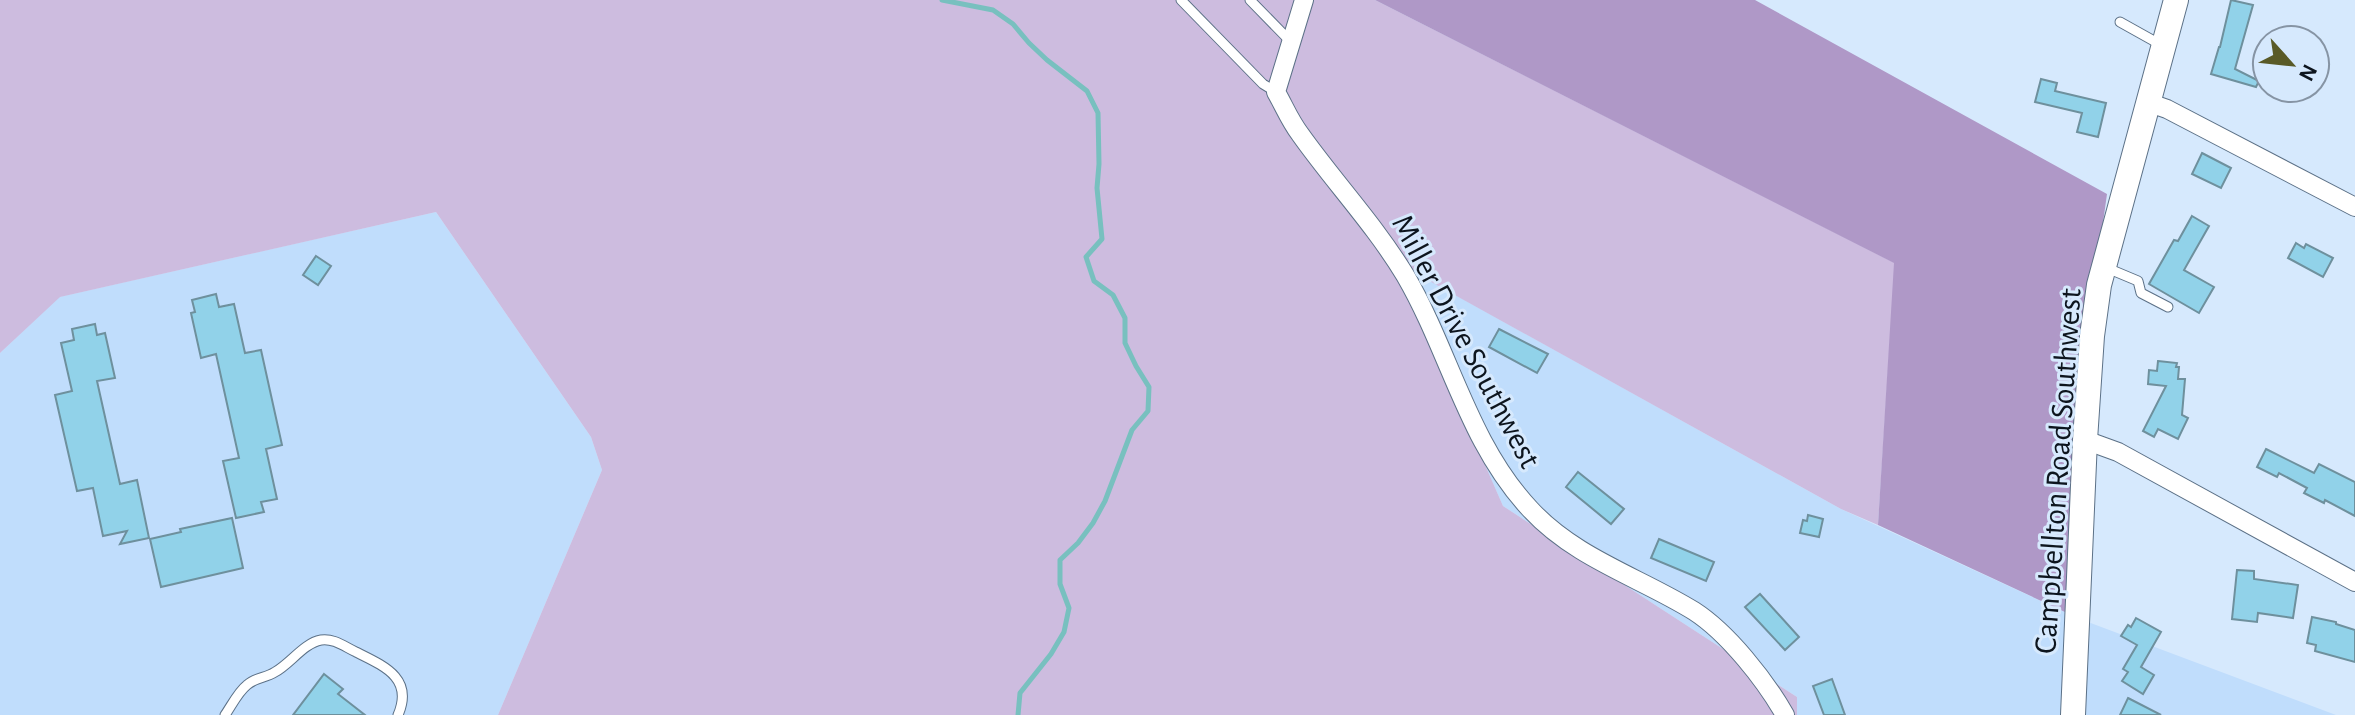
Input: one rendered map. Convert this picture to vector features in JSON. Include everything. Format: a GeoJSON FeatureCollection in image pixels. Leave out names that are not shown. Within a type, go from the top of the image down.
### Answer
{"type":"FeatureCollection","features":[{"type":"Feature","properties":{"kind":"main road","name":"Campbellton Road Southwest"},"geometry":{"type":"LineString","coordinates":[[2073,715],[2085,440],[2099,285],[2176,0]]}},
{"type":"Feature","properties":{"kind":"street"},"geometry":{"type":"LineString","coordinates":[[1276,92],[1304,0]]}},
{"type":"Feature","properties":{"kind":"street","name":"Miller Drive Southwest"},"geometry":{"type":"LineString","coordinates":[[1276,92],[1295,127],[1364,214],[1404,275],[1437,335],[1481,441],[1502,476],[1531,511],[1566,541],[1694,611],[1718,629],[1771,690],[1785,715]]}},
{"type":"Feature","properties":{"kind":"street"},"geometry":{"type":"LineString","coordinates":[[2147,102],[2167,109],[2355,207]]}},
{"type":"Feature","properties":{"kind":"street"},"geometry":{"type":"LineString","coordinates":[[2085,440],[2118,452],[2355,582]]}},
{"type":"Feature","properties":{"kind":"lane"},"geometry":{"type":"LineString","coordinates":[[1181,0],[1263,84],[1276,92]]}},
{"type":"Feature","properties":{"kind":"lane"},"geometry":{"type":"LineString","coordinates":[[1250,0],[1292,44]]}},
{"type":"Feature","properties":{"kind":"lane"},"geometry":{"type":"LineString","coordinates":[[2120,22],[2163,46]]}},
{"type":"Feature","properties":{"kind":"lane"},"geometry":{"type":"LineString","coordinates":[[2104,267],[2138,281],[2141,293],[2168,307]]}},
{"type":"Feature","properties":{"kind":"lane"},"geometry":{"type":"LineString","coordinates":[[225,715],[250,682],[278,671],[313,643],[324,640],[335,642],[383,665],[395,675],[403,691],[398,715]]}},
{"type":"Feature","properties":{"kind":"shaded area"},"geometry":{"type":"Polygon","coordinates":[[[0,0],[1375,0],[1895,263],[1878,525],[1841,509],[1397,263],[1503,506],[1797,697],[1797,715],[498,715],[602,470],[591,437],[436,212],[60,297],[0,353],[0,0]]]}},
{"type":"Feature","properties":{"kind":"shaded area"},"geometry":{"type":"Polygon","coordinates":[[[1375,0],[1755,0],[2107,194],[2089,322],[2080,619],[1878,525],[1894,263],[1375,0]]]}},
{"type":"Feature","properties":{"kind":"shaded area"},"geometry":{"type":"Polygon","coordinates":[[[436,212],[591,437],[602,470],[498,715],[0,715],[0,353],[59,297],[436,212]]]}},
{"type":"Feature","properties":{"kind":"shaded area"},"geometry":{"type":"Polygon","coordinates":[[[1396,262],[1841,509],[2080,619],[2336,715],[1797,715],[1797,697],[1503,506],[1396,262]]]}},
{"type":"Feature","properties":{"kind":"building"},"geometry":{"type":"Polygon","coordinates":[[[2231,0],[2253,5],[2235,69],[2251,77],[2251,86],[2211,74],[2231,0]]]}},
{"type":"Feature","properties":{"kind":"building"},"geometry":{"type":"Polygon","coordinates":[[[2041,79],[2057,83],[2055,91],[2106,103],[2098,137],[2077,132],[2082,113],[2035,102],[2041,79]]]}},
{"type":"Feature","properties":{"kind":"building"},"geometry":{"type":"Polygon","coordinates":[[[2202,153],[2231,168],[2221,188],[2192,174],[2202,153]]]}},
{"type":"Feature","properties":{"kind":"building"},"geometry":{"type":"Polygon","coordinates":[[[2192,216],[2209,226],[2184,270],[2214,287],[2199,313],[2149,284],[2192,216]]]}},
{"type":"Feature","properties":{"kind":"building"},"geometry":{"type":"Polygon","coordinates":[[[2296,243],[2304,248],[2306,244],[2333,258],[2323,277],[2288,258],[2296,243]]]}},
{"type":"Feature","properties":{"kind":"building"},"geometry":{"type":"Polygon","coordinates":[[[316,256],[331,266],[318,285],[303,275],[316,256]]]}},
{"type":"Feature","properties":{"kind":"building"},"geometry":{"type":"Polygon","coordinates":[[[216,294],[219,307],[234,304],[245,353],[261,350],[282,445],[266,449],[277,499],[261,502],[264,512],[236,518],[223,461],[239,458],[216,354],[201,358],[191,313],[195,312],[192,300],[216,294]]]}},
{"type":"Feature","properties":{"kind":"building"},"geometry":{"type":"Polygon","coordinates":[[[95,324],[97,335],[105,333],[115,378],[97,381],[120,484],[137,480],[149,538],[120,544],[127,531],[103,536],[93,488],[77,491],[55,395],[72,391],[61,343],[74,340],[72,329],[95,324]]]}},
{"type":"Feature","properties":{"kind":"building"},"geometry":{"type":"Polygon","coordinates":[[[1499,329],[1548,354],[1537,373],[1489,347],[1499,329]]]}},
{"type":"Feature","properties":{"kind":"building"},"geometry":{"type":"Polygon","coordinates":[[[2158,361],[2177,363],[2178,379],[2185,379],[2182,415],[2188,418],[2178,439],[2158,429],[2154,437],[2143,431],[2166,386],[2148,384],[2149,370],[2157,371],[2158,361]]]}},
{"type":"Feature","properties":{"kind":"building"},"geometry":{"type":"Polygon","coordinates":[[[2266,449],[2314,473],[2319,464],[2355,482],[2355,516],[2304,493],[2307,488],[2279,473],[2277,477],[2257,467],[2266,449]]]}},
{"type":"Feature","properties":{"kind":"building"},"geometry":{"type":"Polygon","coordinates":[[[1578,472],[1624,509],[1611,524],[1566,487],[1578,472]]]}},
{"type":"Feature","properties":{"kind":"building"},"geometry":{"type":"Polygon","coordinates":[[[1808,515],[1823,519],[1819,537],[1800,533],[1803,520],[1807,521],[1808,515]]]}},
{"type":"Feature","properties":{"kind":"building"},"geometry":{"type":"Polygon","coordinates":[[[232,518],[243,568],[161,587],[150,539],[232,518]]]}},
{"type":"Feature","properties":{"kind":"building"},"geometry":{"type":"Polygon","coordinates":[[[1659,539],[1714,562],[1706,581],[1651,558],[1659,539]]]}},
{"type":"Feature","properties":{"kind":"building"},"geometry":{"type":"Polygon","coordinates":[[[2237,570],[2254,571],[2254,579],[2298,585],[2293,618],[2258,613],[2257,622],[2232,619],[2237,570]]]}},
{"type":"Feature","properties":{"kind":"building"},"geometry":{"type":"Polygon","coordinates":[[[1760,594],[1799,637],[1785,650],[1745,607],[1760,594]]]}},
{"type":"Feature","properties":{"kind":"building"},"geometry":{"type":"Polygon","coordinates":[[[2312,617],[2355,630],[2355,662],[2315,651],[2316,645],[2307,643],[2312,617]]]}},
{"type":"Feature","properties":{"kind":"building"},"geometry":{"type":"Polygon","coordinates":[[[2136,618],[2161,632],[2141,667],[2154,675],[2143,694],[2122,681],[2128,672],[2123,669],[2137,645],[2121,636],[2136,618]]]}},
{"type":"Feature","properties":{"kind":"building"},"geometry":{"type":"Polygon","coordinates":[[[324,674],[343,689],[338,694],[365,715],[293,715],[324,674]]]}},
{"type":"Feature","properties":{"kind":"building"},"geometry":{"type":"Polygon","coordinates":[[[1832,679],[1845,715],[1824,715],[1813,686],[1832,679]]]}},
{"type":"Feature","properties":{"kind":"building"},"geometry":{"type":"Polygon","coordinates":[[[2128,698],[2161,715],[2120,715],[2128,698]]]}},
{"type":"Feature","properties":{"kind":"waterway"},"geometry":{"type":"LineString","coordinates":[[942,0],[993,10],[1013,24],[1047,60],[1087,91],[1098,113],[1097,188],[1102,239],[1086,257],[1094,281],[1113,295],[1125,318],[1125,343],[1149,387],[1148,411],[1132,430],[1105,501],[1078,543],[1060,560],[1060,584],[1069,608],[1064,632],[1020,693],[1018,715]]}}]}
